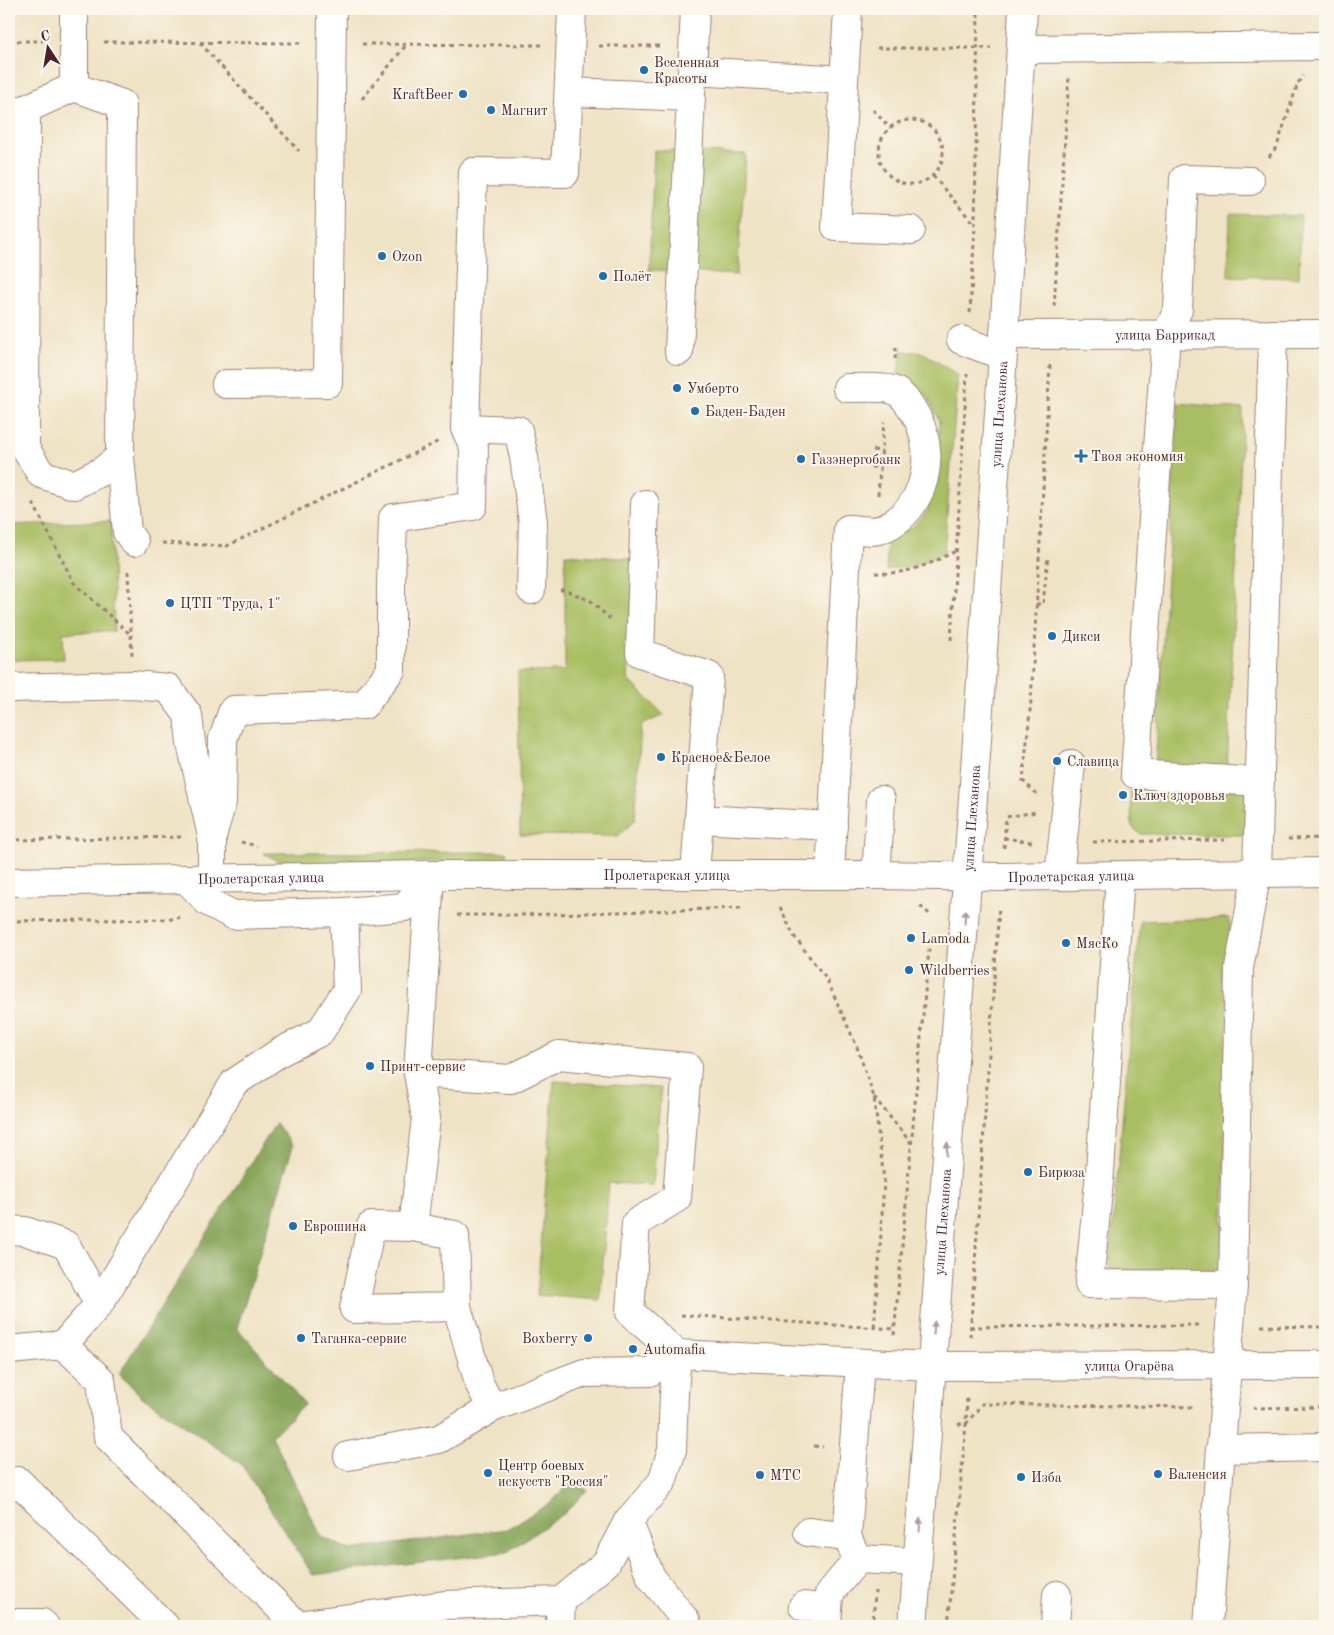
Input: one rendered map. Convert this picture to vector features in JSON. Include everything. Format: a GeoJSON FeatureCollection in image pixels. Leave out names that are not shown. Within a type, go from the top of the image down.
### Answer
{"type":"FeatureCollection","features":[{"type":"Feature","properties":{"kind":"street"},"geometry":{"type":"LineString","coordinates":[[74,9],[74,87]]}},
{"type":"Feature","properties":{"kind":"street"},"geometry":{"type":"LineString","coordinates":[[226,384],[328,383],[332,9]]}},
{"type":"Feature","properties":{"kind":"street"},"geometry":{"type":"LineString","coordinates":[[430,875],[405,907],[344,912],[233,915],[210,890],[212,836],[222,802],[223,739],[232,710],[364,706],[391,670],[393,518],[473,506],[474,447],[465,428],[473,172],[565,173],[572,9]]}},
{"type":"Feature","properties":{"kind":"street"},"geometry":{"type":"LineString","coordinates":[[679,351],[695,9]]}},
{"type":"Feature","properties":{"kind":"street"},"geometry":{"type":"LineString","coordinates":[[848,9],[836,227],[911,230]]}},
{"type":"Feature","properties":{"kind":"street","name":"улица Плеханова"},"geometry":{"type":"LineString","coordinates":[[913,1626],[968,876],[1004,344],[1023,9]]}},
{"type":"Feature","properties":{"kind":"street"},"geometry":{"type":"LineString","coordinates":[[1021,49],[1325,46]]}},
{"type":"Feature","properties":{"kind":"street"},"geometry":{"type":"LineString","coordinates":[[569,92],[693,72],[844,80]]}},
{"type":"Feature","properties":{"kind":"street"},"geometry":{"type":"LineString","coordinates":[[120,457],[102,471],[74,485],[41,474],[25,448],[26,109],[74,87],[122,104],[120,457],[130,537]]}},
{"type":"Feature","properties":{"kind":"street"},"geometry":{"type":"LineString","coordinates":[[1250,181],[1184,179],[1178,310],[1166,335],[1135,774],[1260,782]]}},
{"type":"Feature","properties":{"kind":"street"},"geometry":{"type":"LineString","coordinates":[[1208,1626],[1233,1284],[1239,968],[1257,872],[1273,334]]}},
{"type":"Feature","properties":{"kind":"street","name":"улица Баррикад"},"geometry":{"type":"LineString","coordinates":[[965,342],[993,352],[1004,344],[1051,336],[1325,334]]}},
{"type":"Feature","properties":{"kind":"street"},"geometry":{"type":"LineString","coordinates":[[830,875],[848,529],[880,530],[901,518],[915,501],[926,476],[927,449],[920,422],[906,400],[893,390],[847,388]]}},
{"type":"Feature","properties":{"kind":"street"},"geometry":{"type":"LineString","coordinates":[[465,428],[518,430],[524,457],[533,522],[532,590]]}},
{"type":"Feature","properties":{"kind":"street"},"geometry":{"type":"LineString","coordinates":[[645,504],[640,653],[709,676],[696,876]]}},
{"type":"Feature","properties":{"kind":"street"},"geometry":{"type":"LineString","coordinates":[[9,688],[133,685],[168,688],[188,715],[191,743],[212,836]]}},
{"type":"Feature","properties":{"kind":"street"},"geometry":{"type":"LineString","coordinates":[[1059,876],[1071,764]]}},
{"type":"Feature","properties":{"kind":"street"},"geometry":{"type":"LineString","coordinates":[[876,875],[881,800]]}},
{"type":"Feature","properties":{"kind":"street"},"geometry":{"type":"LineString","coordinates":[[699,818],[833,826]]}},
{"type":"Feature","properties":{"kind":"street","name":"Пролетарская улица"},"geometry":{"type":"LineString","coordinates":[[9,882],[186,879],[210,890],[430,875],[876,875],[1001,877],[1325,872]]}},
{"type":"Feature","properties":{"kind":"street"},"geometry":{"type":"LineString","coordinates":[[413,1227],[426,1118],[418,1073],[430,875]]}},
{"type":"Feature","properties":{"kind":"street"},"geometry":{"type":"LineString","coordinates":[[1120,876],[1100,1171],[1089,1284],[1233,1284]]}},
{"type":"Feature","properties":{"kind":"street"},"geometry":{"type":"LineString","coordinates":[[9,1350],[63,1345],[99,1304],[234,1083],[280,1052],[320,1032],[347,990],[344,912]]}},
{"type":"Feature","properties":{"kind":"street"},"geometry":{"type":"LineString","coordinates":[[418,1073],[511,1079],[559,1055],[687,1067],[677,1198],[636,1223],[630,1312],[677,1354]]}},
{"type":"Feature","properties":{"kind":"street"},"geometry":{"type":"LineString","coordinates":[[457,1307],[354,1310],[371,1226],[413,1227],[455,1234],[457,1307],[479,1383],[492,1408]]}},
{"type":"Feature","properties":{"kind":"street"},"geometry":{"type":"LineString","coordinates":[[9,1230],[25,1231],[66,1245],[99,1304]]}},
{"type":"Feature","properties":{"kind":"street"},"geometry":{"type":"LineString","coordinates":[[63,1345],[101,1380],[108,1437],[298,1625],[445,1605],[560,1614],[606,1563],[628,1521],[662,1482],[672,1450],[677,1354]]}},
{"type":"Feature","properties":{"kind":"street"},"geometry":{"type":"LineString","coordinates":[[348,1456],[440,1439],[492,1408],[584,1373],[650,1372],[677,1354]]}},
{"type":"Feature","properties":{"kind":"street","name":"улица Огарёва"},"geometry":{"type":"LineString","coordinates":[[677,1354],[931,1366],[1325,1365]]}},
{"type":"Feature","properties":{"kind":"street"},"geometry":{"type":"LineString","coordinates":[[819,1614],[852,1548],[860,1364]]}},
{"type":"Feature","properties":{"kind":"street"},"geometry":{"type":"LineString","coordinates":[[1220,1449],[1325,1447]]}},
{"type":"Feature","properties":{"kind":"street"},"geometry":{"type":"LineString","coordinates":[[9,1487],[18,1481],[165,1626]]}},
{"type":"Feature","properties":{"kind":"street"},"geometry":{"type":"LineString","coordinates":[[628,1521],[651,1577],[686,1621],[684,1626]]}},
{"type":"Feature","properties":{"kind":"street"},"geometry":{"type":"LineString","coordinates":[[808,1532],[852,1548],[918,1562]]}},
{"type":"Feature","properties":{"kind":"street"},"geometry":{"type":"LineString","coordinates":[[1055,1626],[1057,1595]]}},
{"type":"Feature","properties":{"kind":"street"},"geometry":{"type":"LineString","coordinates":[[9,1623],[42,1623],[45,1626]]}},
{"type":"Feature","properties":{"kind":"path"},"geometry":{"type":"LineString","coordinates":[[951,640],[965,342],[975,226],[978,9]]}},
{"type":"Feature","properties":{"kind":"path"},"geometry":{"type":"LineString","coordinates":[[9,41],[571,46],[693,72]]}},
{"type":"Feature","properties":{"kind":"path"},"geometry":{"type":"LineString","coordinates":[[200,43],[330,186]]}},
{"type":"Feature","properties":{"kind":"path"},"geometry":{"type":"LineString","coordinates":[[360,102],[407,44]]}},
{"type":"Feature","properties":{"kind":"path"},"geometry":{"type":"LineString","coordinates":[[846,48],[1021,49]]}},
{"type":"Feature","properties":{"kind":"path"},"geometry":{"type":"LineString","coordinates":[[1040,798],[1024,781],[1031,701],[1051,336],[1071,48]]}},
{"type":"Feature","properties":{"kind":"path"},"geometry":{"type":"LineString","coordinates":[[1250,181],[1277,146],[1298,83],[1304,76]]}},
{"type":"Feature","properties":{"kind":"path"},"geometry":{"type":"LineString","coordinates":[[913,120],[925,124],[935,131],[942,142],[944,154],[940,166],[933,176],[922,182],[910,184],[898,181],[888,174],[881,163],[879,151],[883,138],[890,128],[901,122],[913,120]]}},
{"type":"Feature","properties":{"kind":"path"},"geometry":{"type":"LineString","coordinates":[[933,176],[975,226]]}},
{"type":"Feature","properties":{"kind":"path"},"geometry":{"type":"LineString","coordinates":[[880,473],[884,418]]}},
{"type":"Feature","properties":{"kind":"path"},"geometry":{"type":"LineString","coordinates":[[133,685],[130,537],[227,546],[465,428]]}},
{"type":"Feature","properties":{"kind":"path"},"geometry":{"type":"LineString","coordinates":[[873,450],[882,450]]}},
{"type":"Feature","properties":{"kind":"path"},"geometry":{"type":"LineString","coordinates":[[872,467],[880,467]]}},
{"type":"Feature","properties":{"kind":"path"},"geometry":{"type":"LineString","coordinates":[[32,501],[74,582],[131,635]]}},
{"type":"Feature","properties":{"kind":"path"},"geometry":{"type":"LineString","coordinates":[[867,572],[902,572],[930,565],[956,551]]}},
{"type":"Feature","properties":{"kind":"path"},"geometry":{"type":"LineString","coordinates":[[1036,604],[1043,604],[1048,556]]}},
{"type":"Feature","properties":{"kind":"path"},"geometry":{"type":"LineString","coordinates":[[565,590],[591,601],[614,622],[640,653]]}},
{"type":"Feature","properties":{"kind":"path"},"geometry":{"type":"LineString","coordinates":[[948,1626],[966,1424],[970,1327],[1006,817],[1042,811]]}},
{"type":"Feature","properties":{"kind":"path"},"geometry":{"type":"LineString","coordinates":[[1004,838],[1024,842],[1325,838]]}},
{"type":"Feature","properties":{"kind":"path"},"geometry":{"type":"LineString","coordinates":[[918,904],[932,916],[936,876]]}},
{"type":"Feature","properties":{"kind":"path"},"geometry":{"type":"LineString","coordinates":[[9,921],[176,919],[210,890]]}},
{"type":"Feature","properties":{"kind":"path"},"geometry":{"type":"LineString","coordinates":[[790,906],[780,907],[794,936],[827,980],[857,1047],[874,1096],[884,1180],[874,1328]]}},
{"type":"Feature","properties":{"kind":"path"},"geometry":{"type":"LineString","coordinates":[[428,915],[520,915],[750,908]]}},
{"type":"Feature","properties":{"kind":"path"},"geometry":{"type":"LineString","coordinates":[[679,1315],[895,1329],[930,936]]}},
{"type":"Feature","properties":{"kind":"path"},"geometry":{"type":"LineString","coordinates":[[874,1096],[912,1144]]}},
{"type":"Feature","properties":{"kind":"path"},"geometry":{"type":"LineString","coordinates":[[970,1327],[1230,1325],[1325,1327]]}},
{"type":"Feature","properties":{"kind":"path"},"geometry":{"type":"LineString","coordinates":[[927,1425],[966,1424],[982,1404],[1224,1408],[1325,1407]]}},
{"type":"Feature","properties":{"kind":"green space"},"geometry":{"type":"Polygon","coordinates":[[[654,150],[746,154],[737,275],[649,270],[654,150]]]}},
{"type":"Feature","properties":{"kind":"green space"},"geometry":{"type":"Polygon","coordinates":[[[1230,214],[1301,216],[1299,278],[1228,276],[1230,214]]]}},
{"type":"Feature","properties":{"kind":"green space"},"geometry":{"type":"Polygon","coordinates":[[[902,351],[924,353],[958,375],[944,553],[916,565],[886,570],[888,536],[911,528],[927,512],[936,479],[939,446],[939,421],[927,396],[898,374],[902,351]]]}},
{"type":"Feature","properties":{"kind":"green space"},"geometry":{"type":"Polygon","coordinates":[[[1178,403],[1243,409],[1227,773],[1155,768],[1178,403]]]}},
{"type":"Feature","properties":{"kind":"green space"},"geometry":{"type":"Polygon","coordinates":[[[111,521],[114,631],[63,633],[64,659],[9,660],[9,525],[111,521]]]}},
{"type":"Feature","properties":{"kind":"green space"},"geometry":{"type":"Polygon","coordinates":[[[565,554],[634,559],[628,679],[664,715],[641,725],[635,820],[618,836],[520,835],[518,672],[565,671],[565,554]]]}},
{"type":"Feature","properties":{"kind":"green space"},"geometry":{"type":"Polygon","coordinates":[[[1138,786],[1253,791],[1253,826],[1243,835],[1141,834],[1132,827],[1130,792],[1138,786]]]}},
{"type":"Feature","properties":{"kind":"green space"},"geometry":{"type":"Polygon","coordinates":[[[507,852],[506,861],[285,864],[263,853],[507,852]]]}},
{"type":"Feature","properties":{"kind":"green space"},"geometry":{"type":"Polygon","coordinates":[[[1230,918],[1222,1271],[1109,1269],[1140,921],[1230,918]]]}},
{"type":"Feature","properties":{"kind":"green space"},"geometry":{"type":"Polygon","coordinates":[[[554,1081],[661,1088],[653,1185],[609,1183],[600,1300],[537,1295],[554,1081]]]}},
{"type":"Feature","properties":{"kind":"green space"},"geometry":{"type":"Polygon","coordinates":[[[276,1123],[293,1146],[237,1328],[305,1404],[272,1436],[321,1536],[350,1550],[507,1529],[550,1503],[571,1482],[587,1490],[565,1513],[507,1552],[313,1575],[241,1464],[142,1397],[119,1374],[276,1123]]]}},
{"type":"Feature","properties":{"kind":"place","name":"Вселенная Красоты"},"geometry":{"type":"Point","coordinates":[644,70]}},
{"type":"Feature","properties":{"kind":"place","name":"KraftBeer"},"geometry":{"type":"Point","coordinates":[463,94]}},
{"type":"Feature","properties":{"kind":"place","name":"Магнит"},"geometry":{"type":"Point","coordinates":[491,110]}},
{"type":"Feature","properties":{"kind":"place","name":"Ozon"},"geometry":{"type":"Point","coordinates":[382,256]}},
{"type":"Feature","properties":{"kind":"place","name":"Полёт"},"geometry":{"type":"Point","coordinates":[603,276]}},
{"type":"Feature","properties":{"kind":"place","name":"Умберто"},"geometry":{"type":"Point","coordinates":[677,388]}},
{"type":"Feature","properties":{"kind":"place","name":"Баден-Баден"},"geometry":{"type":"Point","coordinates":[695,411]}},
{"type":"Feature","properties":{"kind":"place","name":"Твоя экономия"},"geometry":{"type":"Point","coordinates":[1081,456]}},
{"type":"Feature","properties":{"kind":"place","name":"Газэнергобанк"},"geometry":{"type":"Point","coordinates":[801,459]}},
{"type":"Feature","properties":{"kind":"place","name":"ЦТП \"Труда, 1\""},"geometry":{"type":"Point","coordinates":[170,603]}},
{"type":"Feature","properties":{"kind":"place","name":"Дикси"},"geometry":{"type":"Point","coordinates":[1052,636]}},
{"type":"Feature","properties":{"kind":"place","name":"Красное&Белое"},"geometry":{"type":"Point","coordinates":[661,757]}},
{"type":"Feature","properties":{"kind":"place","name":"Славица"},"geometry":{"type":"Point","coordinates":[1057,761]}},
{"type":"Feature","properties":{"kind":"place","name":"Ключ здоровья"},"geometry":{"type":"Point","coordinates":[1123,795]}},
{"type":"Feature","properties":{"kind":"place","name":"Lamoda"},"geometry":{"type":"Point","coordinates":[911,938]}},
{"type":"Feature","properties":{"kind":"place","name":"МясКо"},"geometry":{"type":"Point","coordinates":[1066,943]}},
{"type":"Feature","properties":{"kind":"place","name":"Wildberries"},"geometry":{"type":"Point","coordinates":[909,970]}},
{"type":"Feature","properties":{"kind":"place","name":"Принт-сервис"},"geometry":{"type":"Point","coordinates":[370,1066]}},
{"type":"Feature","properties":{"kind":"place","name":"Бирюза"},"geometry":{"type":"Point","coordinates":[1028,1172]}},
{"type":"Feature","properties":{"kind":"place","name":"Еврошина"},"geometry":{"type":"Point","coordinates":[293,1226]}},
{"type":"Feature","properties":{"kind":"place","name":"Таганка-сервис"},"geometry":{"type":"Point","coordinates":[301,1338]}},
{"type":"Feature","properties":{"kind":"place","name":"Boxberry"},"geometry":{"type":"Point","coordinates":[588,1338]}},
{"type":"Feature","properties":{"kind":"place","name":"Automafia"},"geometry":{"type":"Point","coordinates":[633,1349]}},
{"type":"Feature","properties":{"kind":"place","name":"Центр боевых искусств \"Россия\""},"geometry":{"type":"Point","coordinates":[488,1473]}},
{"type":"Feature","properties":{"kind":"place","name":"Валенсия"},"geometry":{"type":"Point","coordinates":[1158,1474]}},
{"type":"Feature","properties":{"kind":"place","name":"МТС"},"geometry":{"type":"Point","coordinates":[760,1475]}},
{"type":"Feature","properties":{"kind":"place","name":"Изба"},"geometry":{"type":"Point","coordinates":[1021,1477]}}]}
